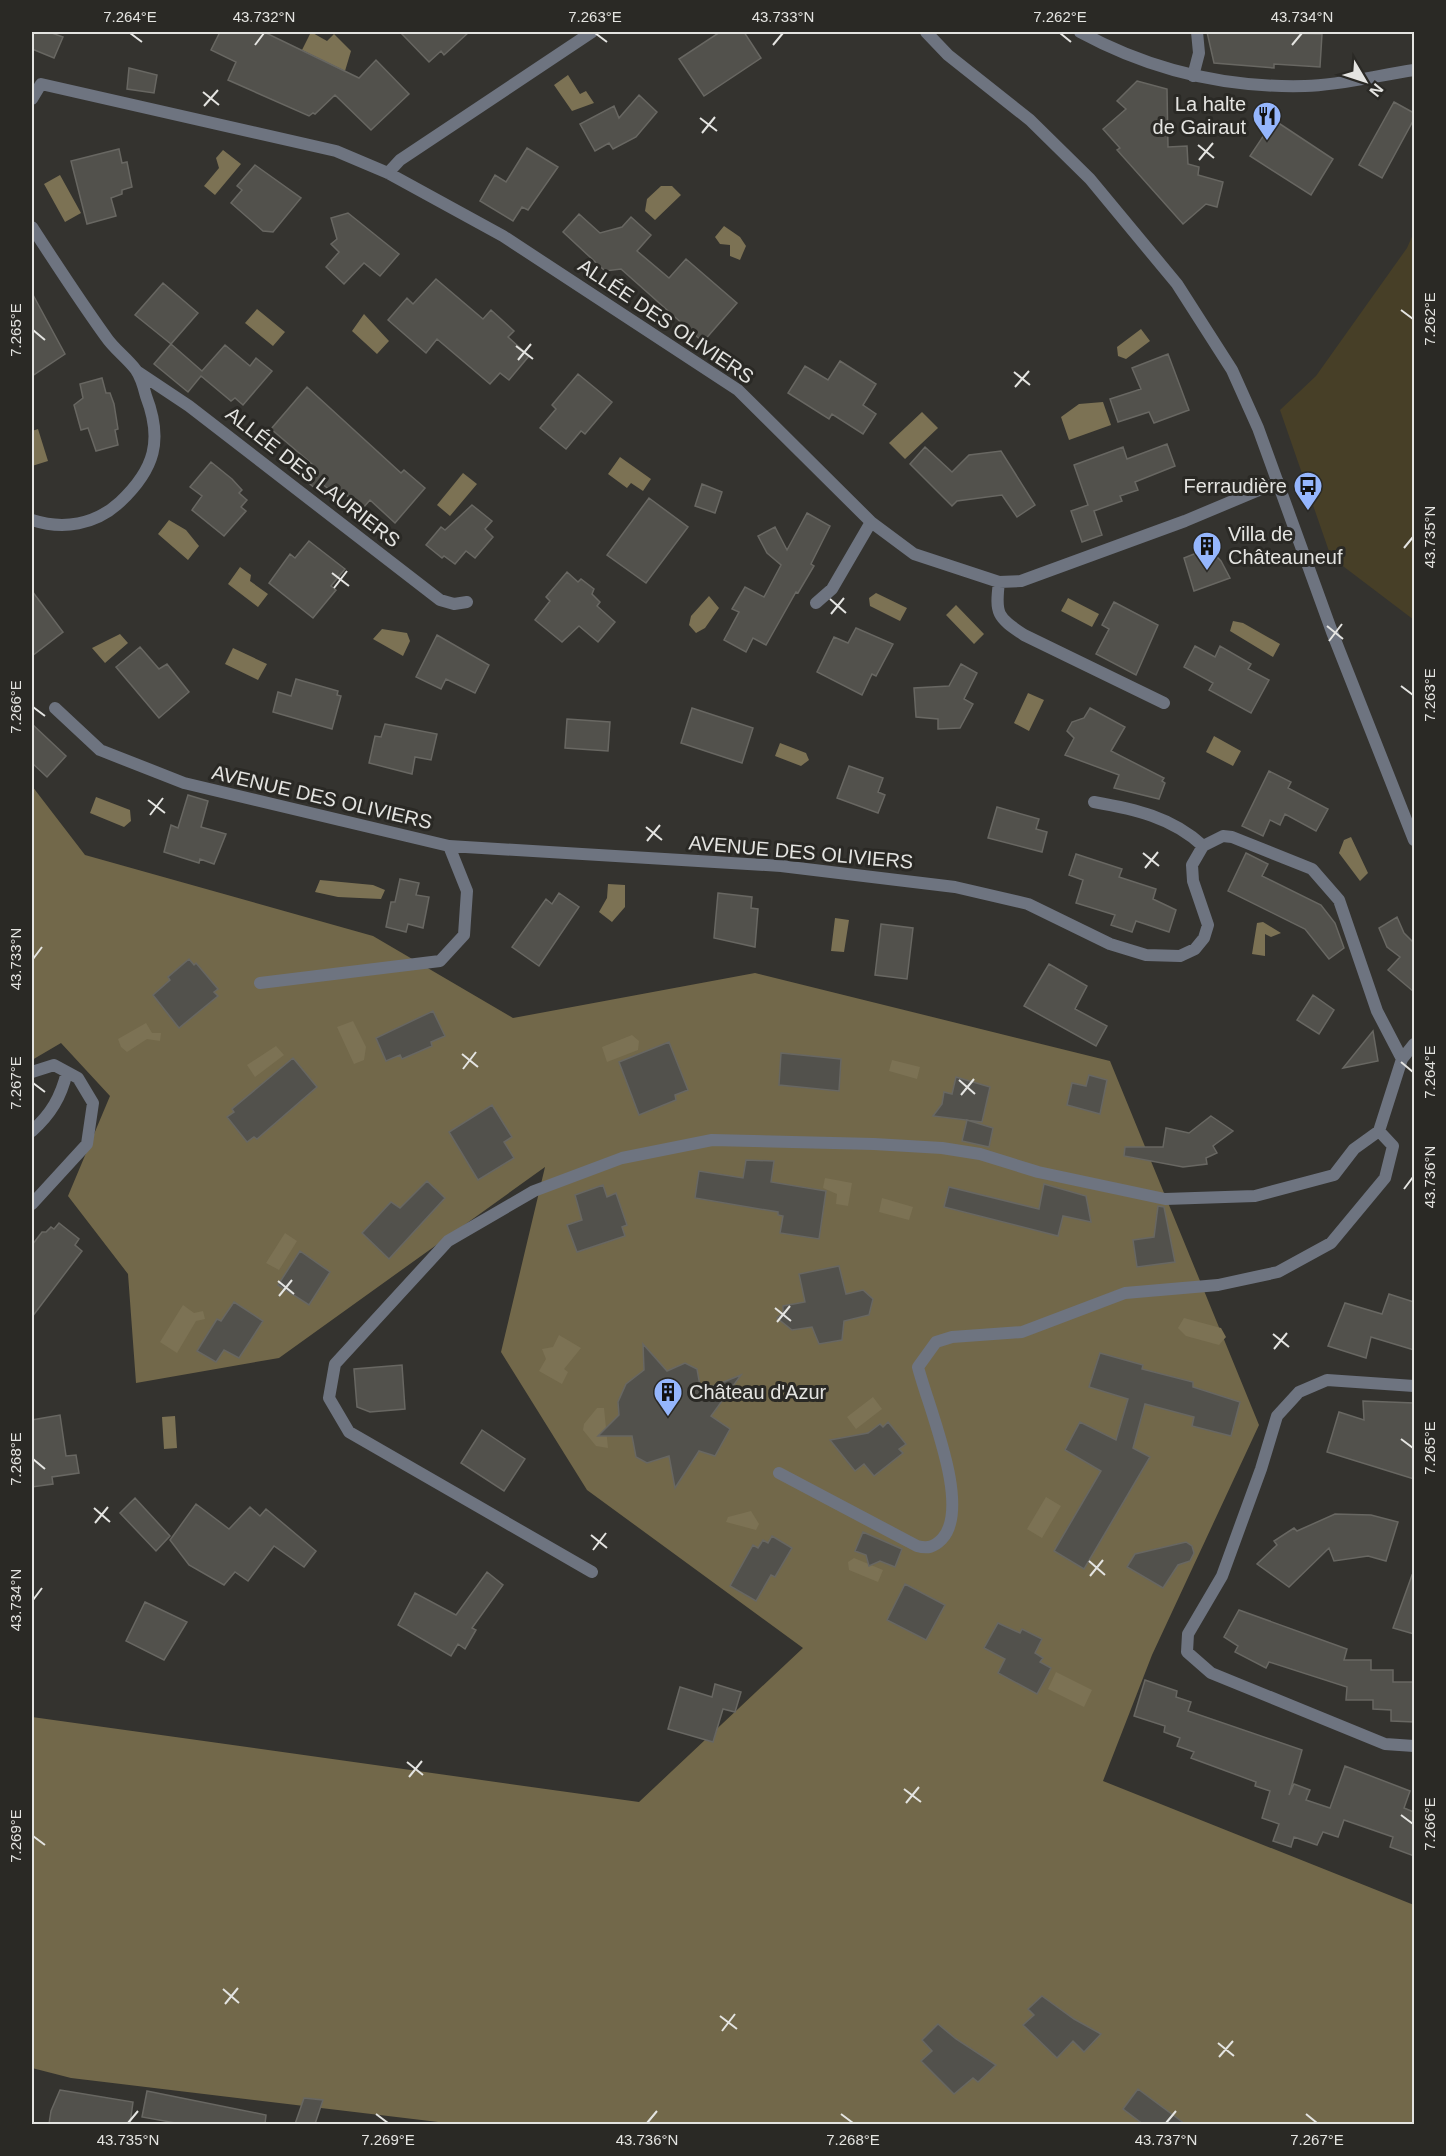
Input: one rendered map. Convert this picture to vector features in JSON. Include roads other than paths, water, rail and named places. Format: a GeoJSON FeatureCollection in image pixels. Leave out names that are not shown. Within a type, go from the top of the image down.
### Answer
{"type":"FeatureCollection","features":[{"type":"Feature","properties":{"kind":"street"},"geometry":{"type":"LineString","coordinates":[[388,173],[400,160],[592,32]]}},
{"type":"Feature","properties":{"kind":"street"},"geometry":{"type":"LineString","coordinates":[[926,32],[948,55],[1038,129],[1090,179],[1149,247],[1177,284],[1232,369],[1278,482],[1332,632],[1414,840]]}},
{"type":"Feature","properties":{"kind":"street"},"geometry":{"type":"LineString","coordinates":[[1080,32],[1136,59],[1214,81],[1306,86],[1414,70]]}},
{"type":"Feature","properties":{"kind":"street"},"geometry":{"type":"LineString","coordinates":[[1193,76],[1199,53],[1197,32]]}},
{"type":"Feature","properties":{"kind":"street","name":"ALLÉE DES OLIVIERS"},"geometry":{"type":"LineString","coordinates":[[32,99],[37,82],[336,152],[388,173],[503,236],[728,383],[758,406],[871,522],[914,554],[999,582],[1021,581],[1185,521],[1278,482]]}},
{"type":"Feature","properties":{"kind":"street"},"geometry":{"type":"LineString","coordinates":[[32,228],[108,340],[138,372],[154,417],[156,433],[154,451],[144,474],[130,492],[99,517],[80,524],[59,526],[32,520]]}},
{"type":"Feature","properties":{"kind":"street","name":"ALLÉE DES LAURIERS"},"geometry":{"type":"LineString","coordinates":[[138,372],[189,406],[440,600],[454,604],[467,602]]}},
{"type":"Feature","properties":{"kind":"street"},"geometry":{"type":"LineString","coordinates":[[816,603],[832,589],[871,522]]}},
{"type":"Feature","properties":{"kind":"street"},"geometry":{"type":"LineString","coordinates":[[999,582],[996,604],[1003,621],[1024,635],[1164,702]]}},
{"type":"Feature","properties":{"kind":"street","name":"AVENUE DES OLIVIERS"},"geometry":{"type":"LineString","coordinates":[[55,708],[100,750],[183,783],[449,846],[781,866],[955,887],[1028,904],[1110,944],[1134,952],[1166,957],[1180,956],[1195,949],[1204,938],[1208,925],[1193,881],[1192,866],[1203,846]]}},
{"type":"Feature","properties":{"kind":"street"},"geometry":{"type":"LineString","coordinates":[[1094,802],[1135,809],[1174,824],[1203,846],[1223,836],[1232,837],[1312,869],[1339,900],[1377,1011],[1402,1059]]}},
{"type":"Feature","properties":{"kind":"street"},"geometry":{"type":"LineString","coordinates":[[260,983],[440,961],[464,935],[467,891],[449,846]]}},
{"type":"Feature","properties":{"kind":"street"},"geometry":{"type":"LineString","coordinates":[[592,1572],[349,1432],[328,1398],[335,1364],[448,1241],[534,1191],[622,1158],[712,1140],[942,1148],[980,1154],[1038,1172],[1165,1199],[1255,1196],[1334,1175],[1354,1149],[1379,1131],[1402,1059],[1414,1044]]}},
{"type":"Feature","properties":{"kind":"street"},"geometry":{"type":"LineString","coordinates":[[32,1072],[54,1065],[78,1078],[93,1103],[87,1144],[32,1204]]}},
{"type":"Feature","properties":{"kind":"street"},"geometry":{"type":"LineString","coordinates":[[32,1131],[45,1119],[62,1094],[67,1072]]}},
{"type":"Feature","properties":{"kind":"street"},"geometry":{"type":"LineString","coordinates":[[779,1473],[917,1546],[926,1548],[936,1545],[951,1524],[954,1505],[953,1485],[918,1367],[936,1342],[952,1337],[1022,1332],[1125,1293],[1218,1285],[1278,1272],[1332,1244],[1385,1178],[1393,1146],[1379,1131]]}},
{"type":"Feature","properties":{"kind":"street"},"geometry":{"type":"LineString","coordinates":[[1414,1386],[1327,1380],[1299,1392],[1276,1416],[1261,1469],[1222,1576],[1188,1634],[1187,1652],[1211,1673],[1222,1678],[1385,1744],[1414,1746]]}},
{"type":"Feature","properties":{"kind":"place","name":"La halte de Gairaut"},"geometry":{"type":"Point","coordinates":[1267,142]}},
{"type":"Feature","properties":{"kind":"place","name":"Ferraudière"},"geometry":{"type":"Point","coordinates":[1308,512]}},
{"type":"Feature","properties":{"kind":"place","name":"Villa de Châteauneuf"},"geometry":{"type":"Point","coordinates":[1207,572]}},
{"type":"Feature","properties":{"kind":"place","name":"Château d'Azur"},"geometry":{"type":"Point","coordinates":[668,1418]}}]}
